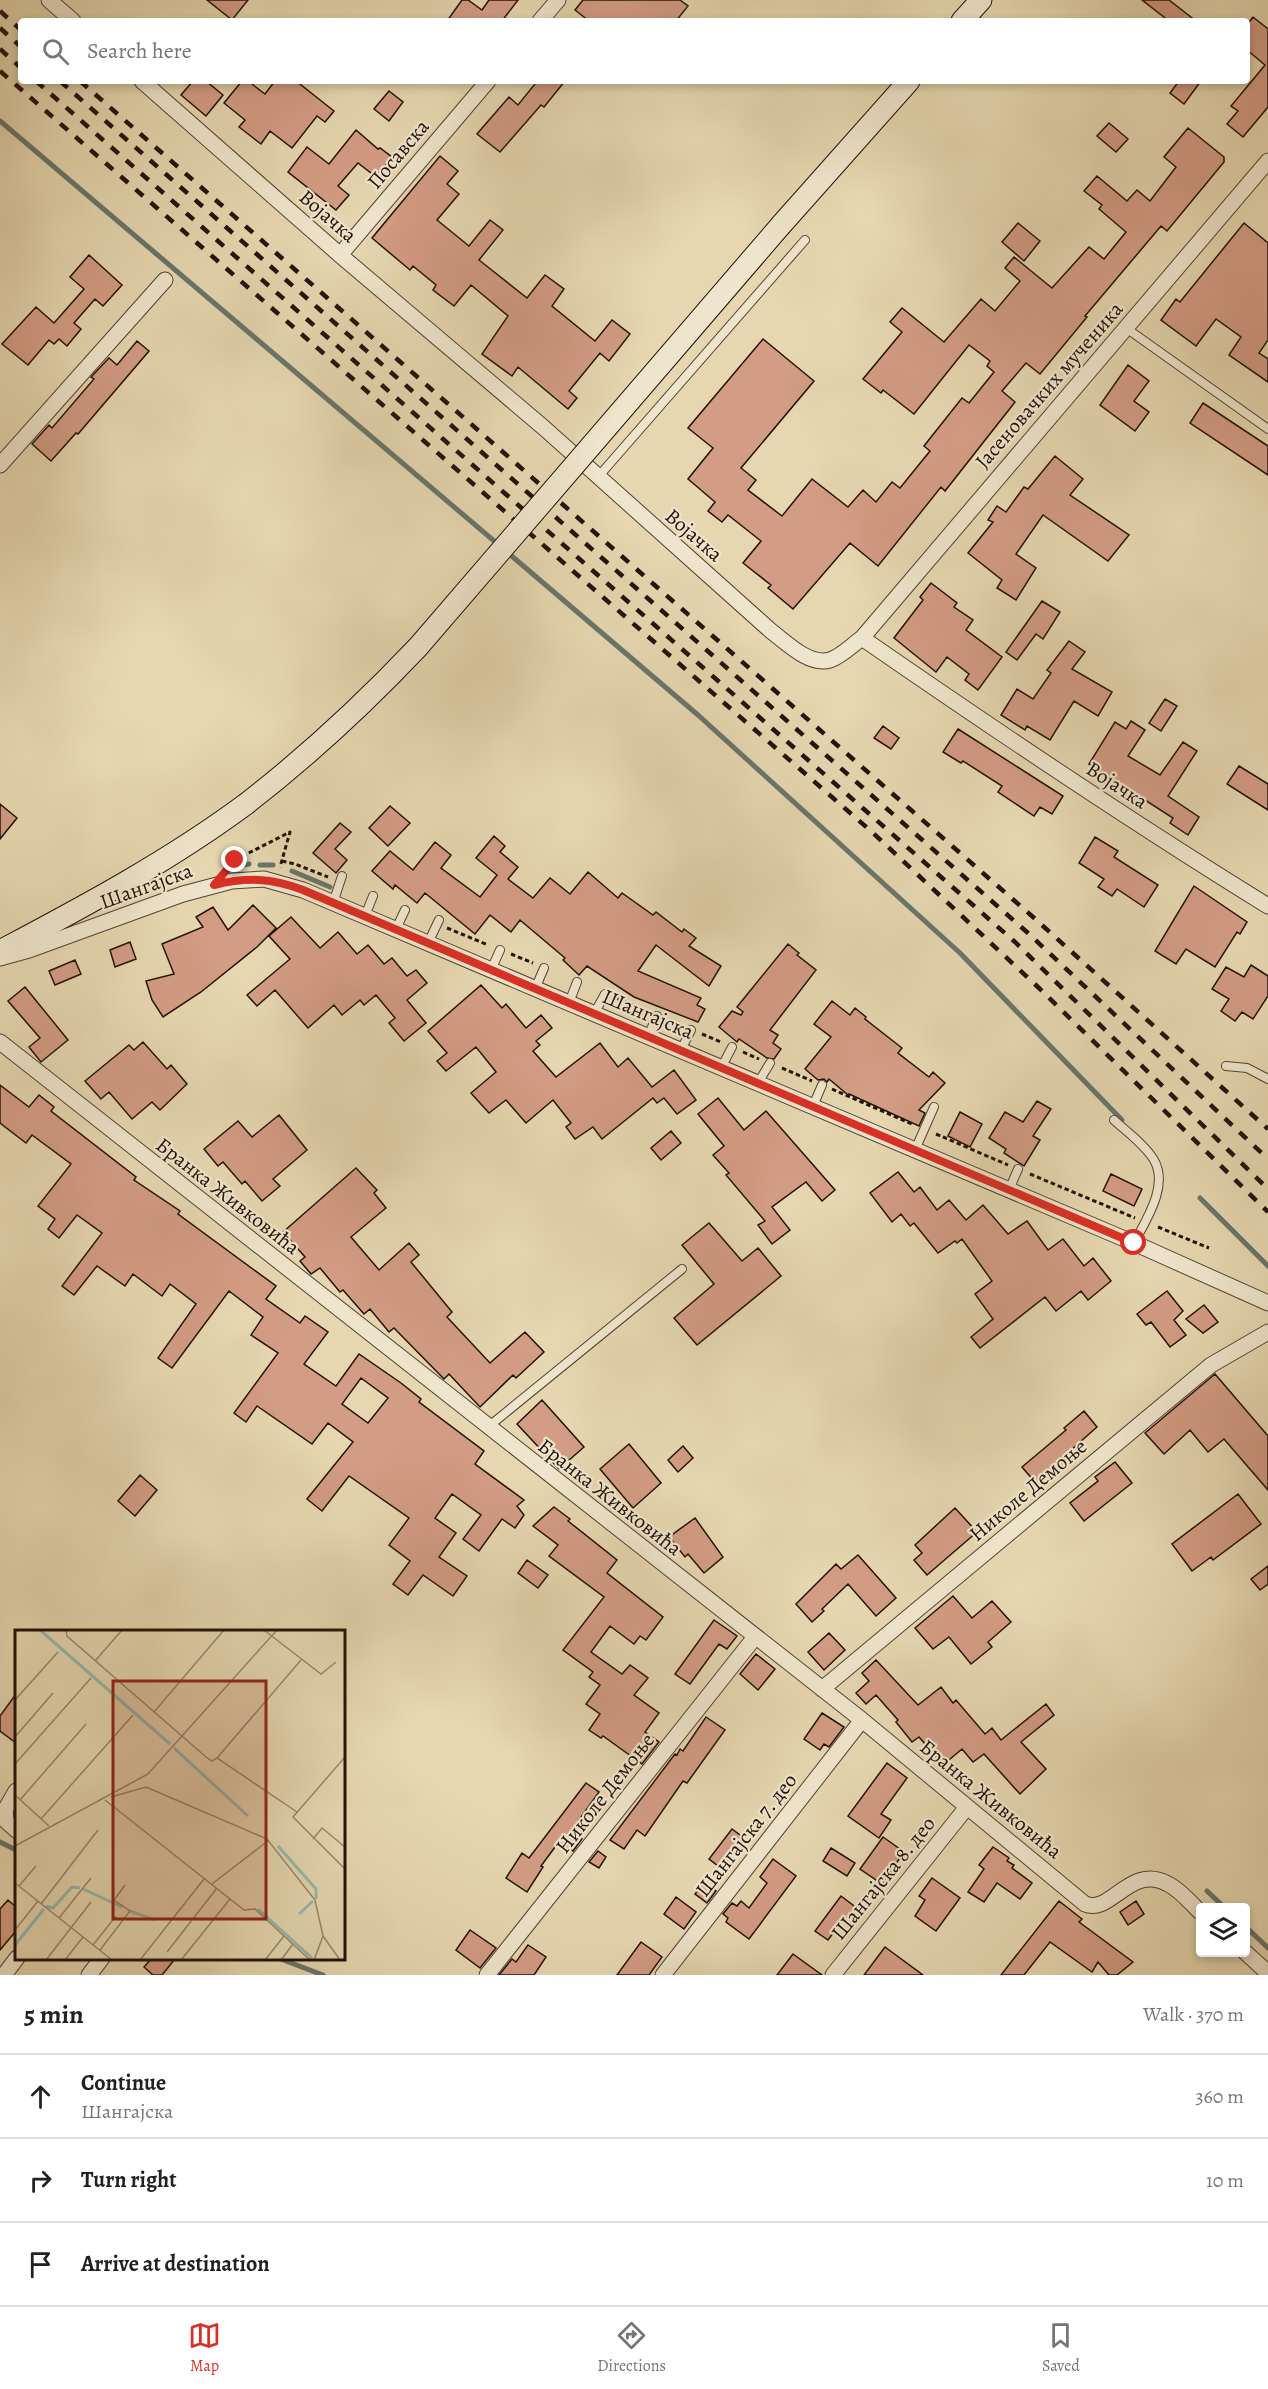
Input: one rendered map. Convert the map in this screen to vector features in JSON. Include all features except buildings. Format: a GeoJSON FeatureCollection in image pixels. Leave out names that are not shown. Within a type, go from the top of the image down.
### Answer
{"type":"FeatureCollection","features":[{"type":"Feature","properties":{"kind":"main road"},"geometry":{"type":"LineString","coordinates":[[965,18],[981,0]]}},
{"type":"Feature","properties":{"kind":"main road"},"geometry":{"type":"LineString","coordinates":[[0,951],[92,903],[174,854],[290,770],[357,710],[418,647],[781,225],[906,84]]}},
{"type":"Feature","properties":{"kind":"street"},"geometry":{"type":"LineString","coordinates":[[49,0],[70,18]]}},
{"type":"Feature","properties":{"kind":"street"},"geometry":{"type":"LineString","coordinates":[[543,18],[558,0]]}},
{"type":"Feature","properties":{"kind":"street","name":"Војачка"},"geometry":{"type":"LineString","coordinates":[[145,84],[340,255],[543,427],[597,478],[771,632],[796,650],[818,660],[831,660],[862,638],[1002,735],[1193,860],[1268,906]]}},
{"type":"Feature","properties":{"kind":"street","name":"Посавска"},"geometry":{"type":"LineString","coordinates":[[340,255],[485,84]]}},
{"type":"Feature","properties":{"kind":"street","name":"Јасеновачких мученика"},"geometry":{"type":"LineString","coordinates":[[862,638],[1268,161]]}},
{"type":"Feature","properties":{"kind":"street"},"geometry":{"type":"LineString","coordinates":[[0,465],[165,280]]}},
{"type":"Feature","properties":{"kind":"street","name":"Шангајска"},"geometry":{"type":"LineString","coordinates":[[0,958],[214,885],[250,878],[277,881],[396,929],[813,1106],[1134,1243],[1268,1303]]}},
{"type":"Feature","properties":{"kind":"street","name":"Бранка Живковића"},"geometry":{"type":"LineString","coordinates":[[0,1042],[862,1720],[1086,1904],[1093,1907],[1100,1905],[1129,1884],[1149,1879],[1167,1884],[1196,1909]]}},
{"type":"Feature","properties":{"kind":"street","name":"Николе Демоње"},"geometry":{"type":"LineString","coordinates":[[822,1689],[1211,1365],[1268,1332]]}},
{"type":"Feature","properties":{"kind":"street","name":"Николе Демоње"},"geometry":{"type":"LineString","coordinates":[[488,1975],[755,1637]]}},
{"type":"Feature","properties":{"kind":"street","name":"Шангајска 7. део"},"geometry":{"type":"LineString","coordinates":[[663,1975],[862,1720]]}},
{"type":"Feature","properties":{"kind":"street"},"geometry":{"type":"LineString","coordinates":[[15,1792],[8,1803],[5,1816],[10,1826],[15,1829]]}},
{"type":"Feature","properties":{"kind":"street","name":"Шангајска 8. део"},"geometry":{"type":"LineString","coordinates":[[833,1975],[967,1807]]}},
{"type":"Feature","properties":{"kind":"street"},"geometry":{"type":"LineString","coordinates":[[1250,1957],[1268,1973]]}},
{"type":"Feature","properties":{"kind":"street"},"geometry":{"type":"LineString","coordinates":[[4,1975],[16,1960]]}},
{"type":"Feature","properties":{"kind":"street"},"geometry":{"type":"LineString","coordinates":[[89,1975],[101,1960]]}},
{"type":"Feature","properties":{"kind":"lane"},"geometry":{"type":"LineString","coordinates":[[597,478],[805,240]]}},
{"type":"Feature","properties":{"kind":"lane"},"geometry":{"type":"LineString","coordinates":[[1126,328],[1268,429]]}},
{"type":"Feature","properties":{"kind":"lane"},"geometry":{"type":"LineString","coordinates":[[333,903],[341,879]]}},
{"type":"Feature","properties":{"kind":"lane"},"geometry":{"type":"LineString","coordinates":[[365,916],[373,896]]}},
{"type":"Feature","properties":{"kind":"lane"},"geometry":{"type":"LineString","coordinates":[[396,929],[405,910]]}},
{"type":"Feature","properties":{"kind":"lane"},"geometry":{"type":"LineString","coordinates":[[428,943],[438,922]]}},
{"type":"Feature","properties":{"kind":"lane"},"geometry":{"type":"LineString","coordinates":[[491,970],[500,950]]}},
{"type":"Feature","properties":{"kind":"lane"},"geometry":{"type":"LineString","coordinates":[[535,988],[544,968]]}},
{"type":"Feature","properties":{"kind":"lane"},"geometry":{"type":"LineString","coordinates":[[569,1003],[577,982]]}},
{"type":"Feature","properties":{"kind":"lane"},"geometry":{"type":"LineString","coordinates":[[594,1014],[605,994]]}},
{"type":"Feature","properties":{"kind":"lane"},"geometry":{"type":"LineString","coordinates":[[648,1036],[657,1016]]}},
{"type":"Feature","properties":{"kind":"lane"},"geometry":{"type":"LineString","coordinates":[[681,1050],[691,1030]]}},
{"type":"Feature","properties":{"kind":"lane"},"geometry":{"type":"LineString","coordinates":[[721,1068],[732,1047]]}},
{"type":"Feature","properties":{"kind":"lane"},"geometry":{"type":"LineString","coordinates":[[758,1083],[770,1063]]}},
{"type":"Feature","properties":{"kind":"lane"},"geometry":{"type":"LineString","coordinates":[[1226,1066],[1246,1068],[1268,1079]]}},
{"type":"Feature","properties":{"kind":"lane"},"geometry":{"type":"LineString","coordinates":[[813,1106],[822,1085]]}},
{"type":"Feature","properties":{"kind":"lane"},"geometry":{"type":"LineString","coordinates":[[915,1150],[934,1107]]}},
{"type":"Feature","properties":{"kind":"lane"},"geometry":{"type":"LineString","coordinates":[[1114,1120],[1154,1160],[1158,1173],[1157,1190],[1134,1243]]}},
{"type":"Feature","properties":{"kind":"lane"},"geometry":{"type":"LineString","coordinates":[[1009,1190],[1018,1169]]}},
{"type":"Feature","properties":{"kind":"lane"},"geometry":{"type":"LineString","coordinates":[[488,1427],[682,1269]]}},
{"type":"Feature","properties":{"kind":"path"},"geometry":{"type":"LineString","coordinates":[[214,885],[235,860],[290,832],[277,881]]}},
{"type":"Feature","properties":{"kind":"path"},"geometry":{"type":"LineString","coordinates":[[282,861],[341,879]]}},
{"type":"Feature","properties":{"kind":"path"},"geometry":{"type":"LineString","coordinates":[[438,922],[544,968]]}},
{"type":"Feature","properties":{"kind":"path"},"geometry":{"type":"LineString","coordinates":[[605,994],[657,1016]]}},
{"type":"Feature","properties":{"kind":"path"},"geometry":{"type":"LineString","coordinates":[[691,1030],[1209,1248]]}},
{"type":"Feature","properties":{"kind":"waterway"},"geometry":{"type":"LineString","coordinates":[[0,121],[500,546]]}},
{"type":"Feature","properties":{"kind":"waterway"},"geometry":{"type":"LineString","coordinates":[[507,552],[698,715],[960,953],[1122,1120]]}},
{"type":"Feature","properties":{"kind":"waterway"},"geometry":{"type":"LineString","coordinates":[[241,865],[249,864]]}},
{"type":"Feature","properties":{"kind":"waterway"},"geometry":{"type":"LineString","coordinates":[[260,865],[273,865]]}},
{"type":"Feature","properties":{"kind":"waterway"},"geometry":{"type":"LineString","coordinates":[[292,871],[330,887]]}},
{"type":"Feature","properties":{"kind":"waterway"},"geometry":{"type":"LineString","coordinates":[[1200,1198],[1268,1266]]}},
{"type":"Feature","properties":{"kind":"waterway"},"geometry":{"type":"LineString","coordinates":[[0,1842],[15,1850]]}},
{"type":"Feature","properties":{"kind":"waterway"},"geometry":{"type":"LineString","coordinates":[[1207,1891],[1220,1903]]}},
{"type":"Feature","properties":{"kind":"waterway"},"geometry":{"type":"LineString","coordinates":[[1250,1931],[1268,1948]]}},
{"type":"Feature","properties":{"kind":"waterway"},"geometry":{"type":"LineString","coordinates":[[283,1960],[323,1975]]}},
{"type":"Feature","properties":{"kind":"railway"},"geometry":{"type":"LineString","coordinates":[[0,11],[18,27]]}},
{"type":"Feature","properties":{"kind":"railway"},"geometry":{"type":"LineString","coordinates":[[0,28],[18,44]]}},
{"type":"Feature","properties":{"kind":"railway"},"geometry":{"type":"LineString","coordinates":[[0,49],[18,65]]}},
{"type":"Feature","properties":{"kind":"railway"},"geometry":{"type":"LineString","coordinates":[[0,71],[872,832],[1040,989],[1268,1212]]}},
{"type":"Feature","properties":{"kind":"railway"},"geometry":{"type":"LineString","coordinates":[[39,84],[1015,942],[1268,1189]]}},
{"type":"Feature","properties":{"kind":"railway"},"geometry":{"type":"LineString","coordinates":[[63,84],[1028,933],[1268,1159]]}},
{"type":"Feature","properties":{"kind":"railway"},"geometry":{"type":"LineString","coordinates":[[83,84],[1033,917],[1268,1129]]}},
{"type":"Feature","properties":{"kind":"route"},"geometry":{"type":"LineString","coordinates":[[235,860],[214,885],[250,878],[277,881],[303,890],[1134,1243]]}}]}
